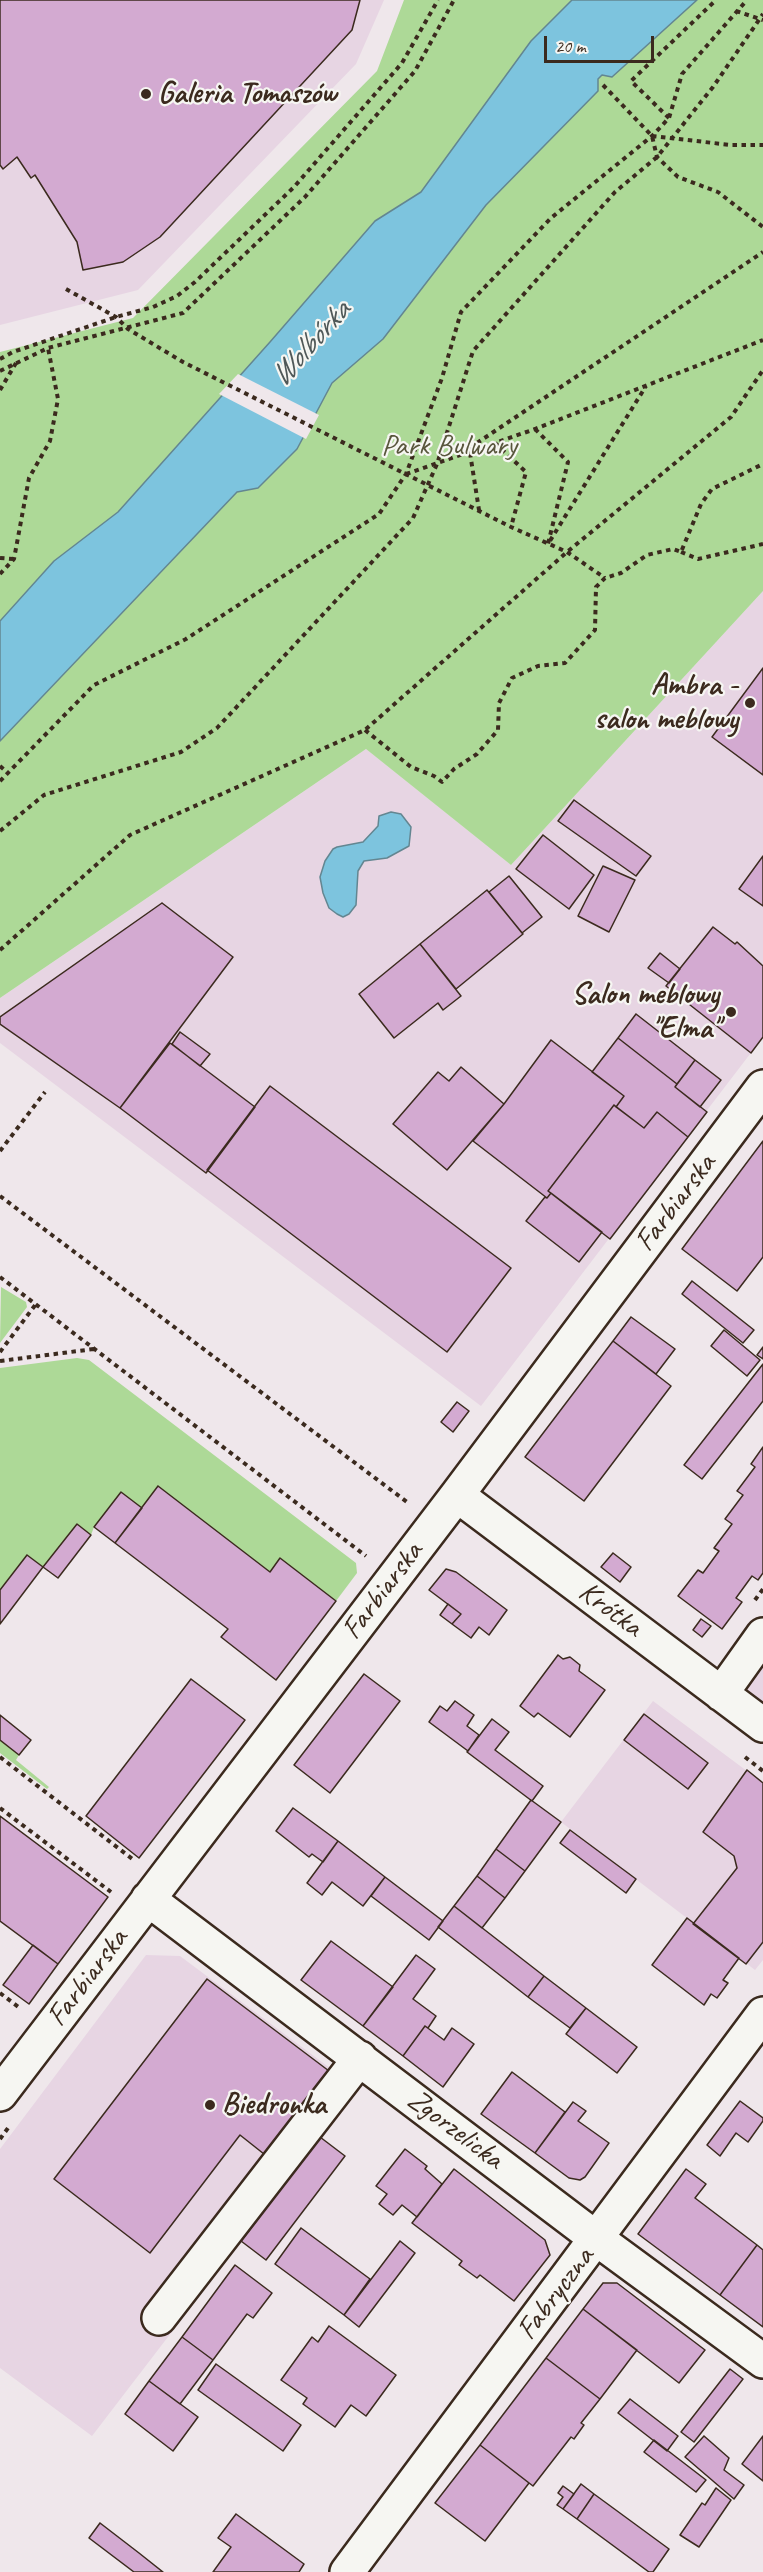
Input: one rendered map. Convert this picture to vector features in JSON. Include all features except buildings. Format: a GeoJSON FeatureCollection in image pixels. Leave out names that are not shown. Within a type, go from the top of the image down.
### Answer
{"type":"FeatureCollection","features":[{"type":"Feature","properties":{"kind":"street","name":"Farbiarska"},"geometry":{"type":"LineString","coordinates":[[7,2107],[136,1888],[457,1495],[763,1087]]}},
{"type":"Feature","properties":{"kind":"street","name":"Krótka"},"geometry":{"type":"LineString","coordinates":[[457,1495],[763,1725]]}},
{"type":"Feature","properties":{"kind":"street"},"geometry":{"type":"LineString","coordinates":[[721,1694],[756,1621]]}},
{"type":"Feature","properties":{"kind":"street","name":"Zgorzelicka"},"geometry":{"type":"LineString","coordinates":[[136,1888],[597,2239],[763,2361]]}},
{"type":"Feature","properties":{"kind":"street","name":"Fabryczna"},"geometry":{"type":"LineString","coordinates":[[347,2572],[763,2014]]}},
{"type":"Feature","properties":{"kind":"street"},"geometry":{"type":"LineString","coordinates":[[159,2318],[360,2058]]}},
{"type":"Feature","properties":{"kind":"path"},"geometry":{"type":"LineString","coordinates":[[0,359],[13,352],[116,317],[153,307],[177,296],[195,282],[294,187],[402,63],[438,0]]}},
{"type":"Feature","properties":{"kind":"path"},"geometry":{"type":"LineString","coordinates":[[0,371],[48,348],[183,313],[305,197],[416,72],[454,0]]}},
{"type":"Feature","properties":{"kind":"path"},"geometry":{"type":"LineString","coordinates":[[669,118],[631,81],[716,0]]}},
{"type":"Feature","properties":{"kind":"path"},"geometry":{"type":"LineString","coordinates":[[0,781],[94,685],[186,639],[379,514],[405,474],[442,378],[461,312],[551,218],[652,136],[669,118],[682,74],[747,0]]}},
{"type":"Feature","properties":{"kind":"path"},"geometry":{"type":"LineString","coordinates":[[736,11],[761,19]]}},
{"type":"Feature","properties":{"kind":"path"},"geometry":{"type":"LineString","coordinates":[[0,831],[44,795],[181,752],[217,728],[413,518],[437,464],[473,351],[615,192],[657,157],[713,87],[763,14]]}},
{"type":"Feature","properties":{"kind":"path"},"geometry":{"type":"LineString","coordinates":[[603,85],[652,136],[657,157],[678,177],[718,192],[763,227]]}},
{"type":"Feature","properties":{"kind":"path"},"geometry":{"type":"LineString","coordinates":[[652,136],[731,145],[763,145]]}},
{"type":"Feature","properties":{"kind":"path"},"geometry":{"type":"LineString","coordinates":[[457,457],[763,252]]}},
{"type":"Feature","properties":{"kind":"path"},"geometry":{"type":"LineString","coordinates":[[66,289],[116,317],[128,329],[183,362],[511,527],[567,552],[605,578]]}},
{"type":"Feature","properties":{"kind":"path"},"geometry":{"type":"LineString","coordinates":[[405,474],[535,429],[763,340]]}},
{"type":"Feature","properties":{"kind":"path"},"geometry":{"type":"LineString","coordinates":[[0,574],[14,559],[29,478],[50,441],[58,399],[48,348]]}},
{"type":"Feature","properties":{"kind":"path"},"geometry":{"type":"LineString","coordinates":[[0,390],[16,362]]}},
{"type":"Feature","properties":{"kind":"path"},"geometry":{"type":"LineString","coordinates":[[0,950],[130,835],[365,730],[567,552],[731,417],[763,370]]}},
{"type":"Feature","properties":{"kind":"path"},"geometry":{"type":"LineString","coordinates":[[548,544],[646,385]]}},
{"type":"Feature","properties":{"kind":"path"},"geometry":{"type":"LineString","coordinates":[[535,429],[568,462],[548,544]]}},
{"type":"Feature","properties":{"kind":"path"},"geometry":{"type":"LineString","coordinates":[[495,443],[526,472],[511,527]]}},
{"type":"Feature","properties":{"kind":"path"},"geometry":{"type":"LineString","coordinates":[[470,453],[480,511]]}},
{"type":"Feature","properties":{"kind":"path"},"geometry":{"type":"LineString","coordinates":[[681,552],[701,504],[712,489],[763,464]]}},
{"type":"Feature","properties":{"kind":"path"},"geometry":{"type":"LineString","coordinates":[[365,730],[411,767],[434,776],[442,782],[454,769],[477,754],[498,730],[499,703],[512,678],[538,666],[565,663],[595,630],[596,587],[605,578],[621,573],[647,555],[673,549],[698,560],[763,544]]}},
{"type":"Feature","properties":{"kind":"path"},"geometry":{"type":"LineString","coordinates":[[0,558],[14,559]]}},
{"type":"Feature","properties":{"kind":"path"},"geometry":{"type":"LineString","coordinates":[[0,766],[8,773]]}},
{"type":"Feature","properties":{"kind":"path"},"geometry":{"type":"LineString","coordinates":[[0,1151],[45,1092]]}},
{"type":"Feature","properties":{"kind":"path"},"geometry":{"type":"LineString","coordinates":[[0,1196],[414,1508]]}},
{"type":"Feature","properties":{"kind":"path"},"geometry":{"type":"LineString","coordinates":[[0,1277],[373,1562]]}},
{"type":"Feature","properties":{"kind":"path"},"geometry":{"type":"LineString","coordinates":[[0,1352],[36,1304]]}},
{"type":"Feature","properties":{"kind":"path"},"geometry":{"type":"LineString","coordinates":[[0,1361],[94,1349]]}},
{"type":"Feature","properties":{"kind":"path"},"geometry":{"type":"LineString","coordinates":[[756,1621],[763,1589]]}},
{"type":"Feature","properties":{"kind":"path"},"geometry":{"type":"LineString","coordinates":[[744,1756],[763,1771]]}},
{"type":"Feature","properties":{"kind":"path"},"geometry":{"type":"LineString","coordinates":[[0,1757],[136,1888]]}},
{"type":"Feature","properties":{"kind":"path"},"geometry":{"type":"LineString","coordinates":[[0,1808],[136,1888]]}},
{"type":"Feature","properties":{"kind":"path"},"geometry":{"type":"LineString","coordinates":[[0,1993],[29,2015]]}},
{"type":"Feature","properties":{"kind":"path"},"geometry":{"type":"LineString","coordinates":[[0,2139],[7,2107]]}},
{"type":"Feature","properties":{"kind":"shaded area","name":"Galeria Tomaszów"},"geometry":{"type":"Polygon","coordinates":[[[0,0],[384,0],[356,64],[138,290],[0,325],[0,0]]]}},
{"type":"Feature","properties":{"kind":"shaded area"},"geometry":{"type":"Polygon","coordinates":[[[763,591],[763,1037],[481,1406],[0,1043],[0,998],[366,749],[511,865],[763,591]]]}},
{"type":"Feature","properties":{"kind":"shaded area"},"geometry":{"type":"Polygon","coordinates":[[[763,1651],[763,1711],[750,1701],[746,1689],[748,1677],[763,1651]]]}},
{"type":"Feature","properties":{"kind":"shaded area"},"geometry":{"type":"Polygon","coordinates":[[[653,1701],[763,1783],[763,1960],[755,1970],[561,1822],[653,1701]]]}},
{"type":"Feature","properties":{"kind":"shaded area"},"geometry":{"type":"Polygon","coordinates":[[[146,1955],[180,1956],[358,2089],[92,2436],[0,2368],[0,2149],[146,1955]]]}},
{"type":"Feature","properties":{"kind":"green space","name":"Park Bulwary"},"geometry":{"type":"Polygon","coordinates":[[[404,0],[763,0],[763,591],[511,865],[366,749],[0,998],[0,352],[133,318],[377,71],[404,0]]]}},
{"type":"Feature","properties":{"kind":"green space"},"geometry":{"type":"Polygon","coordinates":[[[1,1287],[26,1302],[27,1307],[0,1343],[1,1287]]]}},
{"type":"Feature","properties":{"kind":"green space"},"geometry":{"type":"Polygon","coordinates":[[[77,1358],[89,1360],[356,1563],[357,1573],[336,1601],[281,1559],[270,1572],[142,1508],[122,1493],[94,1527],[91,1535],[77,1524],[43,1567],[27,1555],[0,1590],[0,1368],[77,1358]]]}},
{"type":"Feature","properties":{"kind":"green space"},"geometry":{"type":"Polygon","coordinates":[[[0,1740],[19,1755],[16,1760],[49,1787],[47,1789],[0,1753],[0,1740]]]}},
{"type":"Feature","properties":{"kind":"water","name":"Wolbórka"},"geometry":{"type":"Polygon","coordinates":[[[572,0],[697,0],[612,77],[602,75],[598,79],[598,91],[486,205],[383,339],[332,383],[297,449],[258,488],[237,492],[0,741],[0,621],[54,561],[118,512],[375,221],[421,192],[531,41],[572,0]]]}},
{"type":"Feature","properties":{"kind":"water"},"geometry":{"type":"Polygon","coordinates":[[[391,812],[401,814],[411,827],[409,846],[387,858],[364,861],[358,871],[356,905],[349,914],[343,917],[329,908],[323,893],[320,877],[325,861],[337,847],[363,842],[378,826],[379,816],[391,812]]]}},
{"type":"Feature","properties":{"kind":"pier"},"geometry":{"type":"Polygon","coordinates":[[[238,374],[319,415],[306,439],[219,394],[238,374]]]}},
{"type":"Feature","properties":{"kind":"place","name":"Galeria Tomaszów"},"geometry":{"type":"Point","coordinates":[146,94]}},
{"type":"Feature","properties":{"kind":"place","name":"Ambra - salon meblowy"},"geometry":{"type":"Point","coordinates":[750,703]}},
{"type":"Feature","properties":{"kind":"place","name":"Salon meblowy \"Elma\""},"geometry":{"type":"Point","coordinates":[731,1012]}},
{"type":"Feature","properties":{"kind":"place","name":"Biedronka"},"geometry":{"type":"Point","coordinates":[210,2105]}}]}
